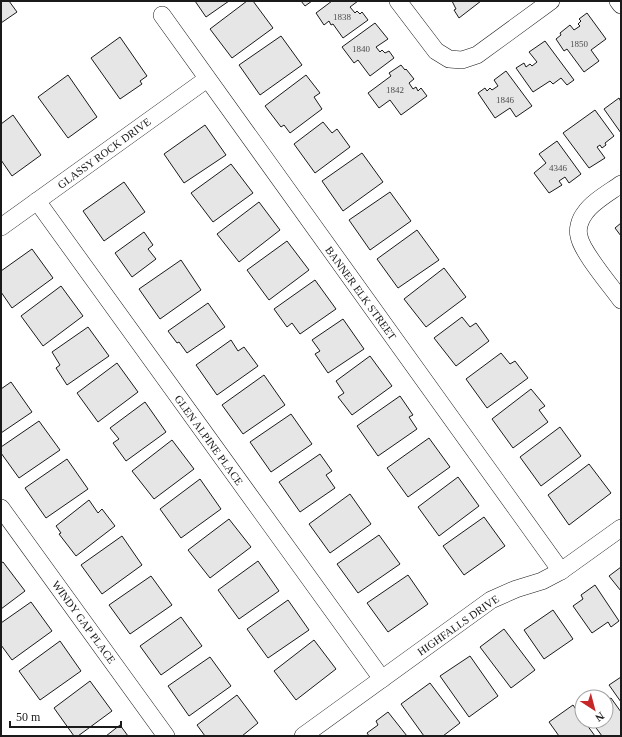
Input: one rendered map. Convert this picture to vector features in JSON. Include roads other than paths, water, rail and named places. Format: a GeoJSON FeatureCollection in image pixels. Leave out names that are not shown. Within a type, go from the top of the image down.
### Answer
{"type":"FeatureCollection","features":[{"type":"Feature","properties":{"kind":"street"},"geometry":{"type":"LineString","coordinates":[[398,1],[436,51],[448,59],[462,60],[477,55],[551,1]]}},
{"type":"Feature","properties":{"kind":"street"},"geometry":{"type":"LineString","coordinates":[[618,1],[621,5]]}},
{"type":"Feature","properties":{"kind":"street","name":"BANNER ELK STREET"},"geometry":{"type":"LineString","coordinates":[[162,15],[561,571]]}},
{"type":"Feature","properties":{"kind":"street","name":"GLASSY ROCK DRIVE"},"geometry":{"type":"LineString","coordinates":[[1,227],[207,79]]}},
{"type":"Feature","properties":{"kind":"street"},"geometry":{"type":"LineString","coordinates":[[621,184],[589,208],[582,217],[579,236],[584,248],[621,300]]}},
{"type":"Feature","properties":{"kind":"street","name":"GLEN ALPINE PLACE"},"geometry":{"type":"LineString","coordinates":[[37,201],[382,679]]}},
{"type":"Feature","properties":{"kind":"street","name":"WINDY GAP PLACE"},"geometry":{"type":"LineString","coordinates":[[1,508],[166,736]]}},
{"type":"Feature","properties":{"kind":"street","name":"HIGHFALLS DRIVE"},"geometry":{"type":"LineString","coordinates":[[303,736],[491,600],[516,589],[542,581],[561,571],[621,528]]}}]}
